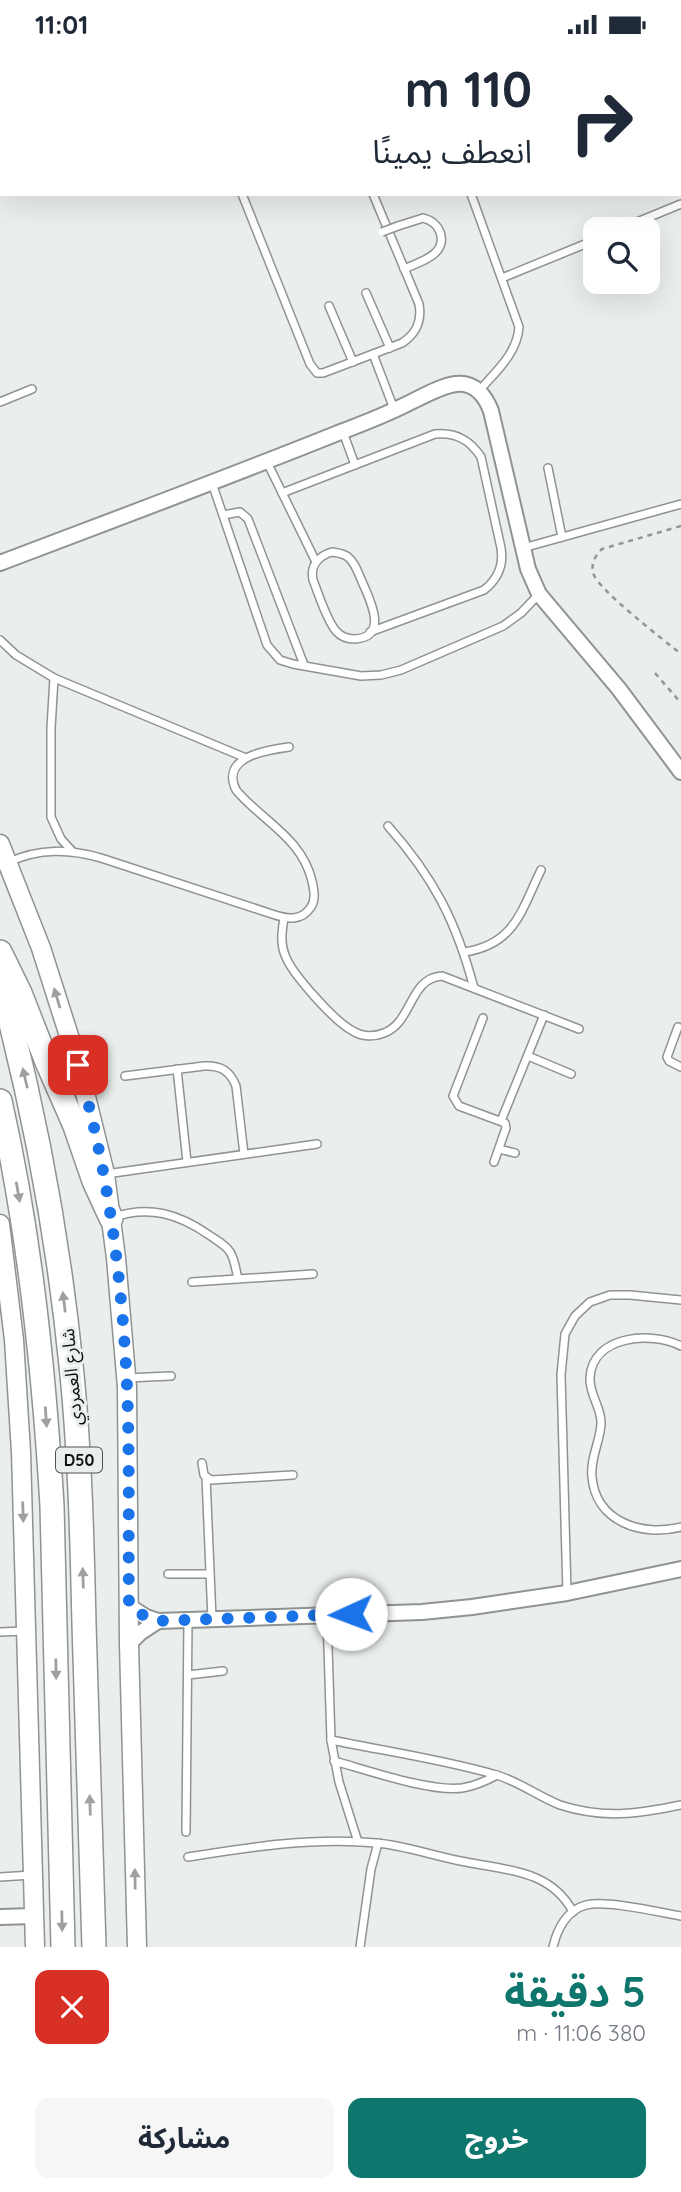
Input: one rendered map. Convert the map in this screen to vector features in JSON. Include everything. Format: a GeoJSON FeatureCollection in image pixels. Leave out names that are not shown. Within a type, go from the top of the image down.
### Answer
{"type":"FeatureCollection","features":[{"type":"Feature","properties":{"kind":"main road"},"geometry":{"type":"LineString","coordinates":[[0,952],[20,993],[111,1219]]}},
{"type":"Feature","properties":{"kind":"main road","name":"شارع العمردي"},"geometry":{"type":"LineString","coordinates":[[0,981],[46,1177],[72,1368],[81,1512],[94,1947]]}},
{"type":"Feature","properties":{"kind":"main road","name":"شارع العمردي"},"geometry":{"type":"LineString","coordinates":[[0,1101],[28,1254],[37,1317],[47,1430],[52,1507],[63,1947]]}},
{"type":"Feature","properties":{"kind":"street"},"geometry":{"type":"LineString","coordinates":[[0,563],[343,432],[447,386],[469,385],[480,391],[491,411],[528,569],[538,594],[619,689],[681,772]]}},
{"type":"Feature","properties":{"kind":"street"},"geometry":{"type":"LineString","coordinates":[[0,843],[41,948],[78,1065],[104,1174],[111,1219],[126,1378],[129,1644],[137,1947]]}},
{"type":"Feature","properties":{"kind":"street"},"geometry":{"type":"LineString","coordinates":[[0,1224],[19,1395],[35,1947]]}},
{"type":"Feature","properties":{"kind":"street"},"geometry":{"type":"LineString","coordinates":[[129,1606],[146,1617],[159,1621],[422,1612],[567,1594],[681,1569]]}},
{"type":"Feature","properties":{"kind":"street"},"geometry":{"type":"LineString","coordinates":[[129,1644],[145,1629],[159,1621]]}},
{"type":"Feature","properties":{"kind":"street"},"geometry":{"type":"LineString","coordinates":[[0,1917],[34,1916]]}},
{"type":"Feature","properties":{"kind":"lane"},"geometry":{"type":"LineString","coordinates":[[243,196],[310,364],[317,373],[390,348],[410,338],[419,322],[418,304],[374,196]]}},
{"type":"Feature","properties":{"kind":"lane"},"geometry":{"type":"LineString","coordinates":[[472,196],[519,327],[513,351],[480,391]]}},
{"type":"Feature","properties":{"kind":"lane"},"geometry":{"type":"LineString","coordinates":[[649,217],[681,204]]}},
{"type":"Feature","properties":{"kind":"lane"},"geometry":{"type":"LineString","coordinates":[[379,233],[423,218],[436,224],[441,244],[433,256],[404,269]]}},
{"type":"Feature","properties":{"kind":"lane"},"geometry":{"type":"LineString","coordinates":[[502,278],[583,245]]}},
{"type":"Feature","properties":{"kind":"lane"},"geometry":{"type":"LineString","coordinates":[[366,293],[390,348]]}},
{"type":"Feature","properties":{"kind":"lane"},"geometry":{"type":"LineString","coordinates":[[329,306],[353,362]]}},
{"type":"Feature","properties":{"kind":"lane"},"geometry":{"type":"LineString","coordinates":[[373,354],[395,410]]}},
{"type":"Feature","properties":{"kind":"lane"},"geometry":{"type":"LineString","coordinates":[[0,402],[32,390]]}},
{"type":"Feature","properties":{"kind":"lane"},"geometry":{"type":"LineString","coordinates":[[343,432],[355,465]]}},
{"type":"Feature","properties":{"kind":"lane"},"geometry":{"type":"LineString","coordinates":[[282,493],[435,434],[446,433],[467,440],[481,457],[502,558],[497,576],[484,590],[370,632],[362,638],[352,639],[335,631],[313,580],[316,562],[326,554],[339,553],[354,564],[376,614],[375,624],[370,632]]}},
{"type":"Feature","properties":{"kind":"lane"},"geometry":{"type":"LineString","coordinates":[[267,461],[316,562]]}},
{"type":"Feature","properties":{"kind":"lane"},"geometry":{"type":"LineString","coordinates":[[548,468],[562,537]]}},
{"type":"Feature","properties":{"kind":"lane"},"geometry":{"type":"LineString","coordinates":[[212,482],[267,645],[280,660],[361,676],[391,673],[503,626],[521,613],[538,594]]}},
{"type":"Feature","properties":{"kind":"lane"},"geometry":{"type":"LineString","coordinates":[[523,548],[681,504]]}},
{"type":"Feature","properties":{"kind":"lane"},"geometry":{"type":"LineString","coordinates":[[223,515],[240,512],[248,519],[304,665]]}},
{"type":"Feature","properties":{"kind":"lane"},"geometry":{"type":"LineString","coordinates":[[0,641],[16,655],[54,678],[246,758]]}},
{"type":"Feature","properties":{"kind":"lane"},"geometry":{"type":"LineString","coordinates":[[54,678],[51,817],[61,839],[72,851]]}},
{"type":"Feature","properties":{"kind":"lane"},"geometry":{"type":"LineString","coordinates":[[8,863],[40,852],[72,851],[284,918],[296,919],[307,913],[313,904],[315,892],[303,858],[294,843],[236,790],[232,782],[232,772],[237,764],[246,758],[289,747]]}},
{"type":"Feature","properties":{"kind":"lane"},"geometry":{"type":"LineString","coordinates":[[388,826],[412,854],[451,918],[474,988]]}},
{"type":"Feature","properties":{"kind":"lane"},"geometry":{"type":"LineString","coordinates":[[464,952],[480,950],[508,933],[541,870]]}},
{"type":"Feature","properties":{"kind":"lane"},"geometry":{"type":"LineString","coordinates":[[284,918],[281,935],[284,953],[291,969],[343,1024],[354,1032],[367,1036],[380,1035],[393,1029],[402,1020],[424,981],[432,976],[442,976],[579,1029]]}},
{"type":"Feature","properties":{"kind":"lane"},"geometry":{"type":"LineString","coordinates":[[501,1121],[544,1015]]}},
{"type":"Feature","properties":{"kind":"lane"},"geometry":{"type":"LineString","coordinates":[[483,1018],[453,1096],[459,1106],[505,1123],[506,1128],[494,1162]]}},
{"type":"Feature","properties":{"kind":"lane"},"geometry":{"type":"LineString","coordinates":[[677,1027],[667,1057],[681,1067]]}},
{"type":"Feature","properties":{"kind":"lane"},"geometry":{"type":"LineString","coordinates":[[528,1056],[571,1074]]}},
{"type":"Feature","properties":{"kind":"lane"},"geometry":{"type":"LineString","coordinates":[[125,1076],[215,1065],[225,1069],[236,1086],[244,1154]]}},
{"type":"Feature","properties":{"kind":"lane"},"geometry":{"type":"LineString","coordinates":[[177,1069],[187,1162]]}},
{"type":"Feature","properties":{"kind":"lane"},"geometry":{"type":"LineString","coordinates":[[104,1174],[317,1144]]}},
{"type":"Feature","properties":{"kind":"lane"},"geometry":{"type":"LineString","coordinates":[[499,1149],[515,1153]]}},
{"type":"Feature","properties":{"kind":"lane"},"geometry":{"type":"LineString","coordinates":[[111,1219],[124,1213],[145,1210],[176,1217],[204,1232],[229,1251],[238,1279]]}},
{"type":"Feature","properties":{"kind":"lane"},"geometry":{"type":"LineString","coordinates":[[192,1282],[313,1274]]}},
{"type":"Feature","properties":{"kind":"lane"},"geometry":{"type":"LineString","coordinates":[[567,1594],[561,1375],[565,1334],[575,1316],[590,1302],[610,1295],[681,1300]]}},
{"type":"Feature","properties":{"kind":"lane"},"geometry":{"type":"LineString","coordinates":[[681,1346],[657,1338],[621,1341],[606,1349],[595,1361],[590,1378],[601,1422],[592,1459],[592,1478],[598,1497],[609,1513],[625,1525],[644,1531],[681,1527]]}},
{"type":"Feature","properties":{"kind":"lane"},"geometry":{"type":"LineString","coordinates":[[126,1378],[171,1376]]}},
{"type":"Feature","properties":{"kind":"lane"},"geometry":{"type":"LineString","coordinates":[[202,1463],[206,1478],[212,1619]]}},
{"type":"Feature","properties":{"kind":"lane"},"geometry":{"type":"LineString","coordinates":[[206,1478],[215,1480],[292,1475]]}},
{"type":"Feature","properties":{"kind":"lane"},"geometry":{"type":"LineString","coordinates":[[168,1574],[210,1574]]}},
{"type":"Feature","properties":{"kind":"lane"},"geometry":{"type":"LineString","coordinates":[[327,1615],[331,1740],[334,1761],[358,1842]]}},
{"type":"Feature","properties":{"kind":"lane"},"geometry":{"type":"LineString","coordinates":[[186,1832],[188,1620]]}},
{"type":"Feature","properties":{"kind":"lane"},"geometry":{"type":"LineString","coordinates":[[0,1632],[26,1631]]}},
{"type":"Feature","properties":{"kind":"lane"},"geometry":{"type":"LineString","coordinates":[[188,1675],[223,1671]]}},
{"type":"Feature","properties":{"kind":"lane"},"geometry":{"type":"LineString","coordinates":[[331,1740],[497,1775],[559,1804],[593,1813],[628,1815],[681,1805]]}},
{"type":"Feature","properties":{"kind":"lane"},"geometry":{"type":"LineString","coordinates":[[334,1761],[440,1788],[479,1784],[497,1775]]}},
{"type":"Feature","properties":{"kind":"lane"},"geometry":{"type":"LineString","coordinates":[[360,1947],[369,1882],[378,1843]]}},
{"type":"Feature","properties":{"kind":"lane"},"geometry":{"type":"LineString","coordinates":[[188,1857],[278,1845],[378,1843],[536,1876],[554,1887],[573,1912]]}},
{"type":"Feature","properties":{"kind":"lane"},"geometry":{"type":"LineString","coordinates":[[0,1877],[33,1875]]}},
{"type":"Feature","properties":{"kind":"lane"},"geometry":{"type":"LineString","coordinates":[[553,1947],[562,1923],[573,1912],[587,1905],[681,1916]]}},
{"type":"Feature","properties":{"kind":"path"},"geometry":{"type":"LineString","coordinates":[[681,526],[610,545],[596,555],[593,563],[593,571],[602,586],[681,654]]}},
{"type":"Feature","properties":{"kind":"path"},"geometry":{"type":"LineString","coordinates":[[655,673],[681,703]]}},
{"type":"Feature","properties":{"kind":"route"},"geometry":{"type":"LineString","coordinates":[[78,1065],[104,1174],[121,1304],[127,1387],[129,1606],[146,1617],[159,1621],[351,1614]]}}]}
